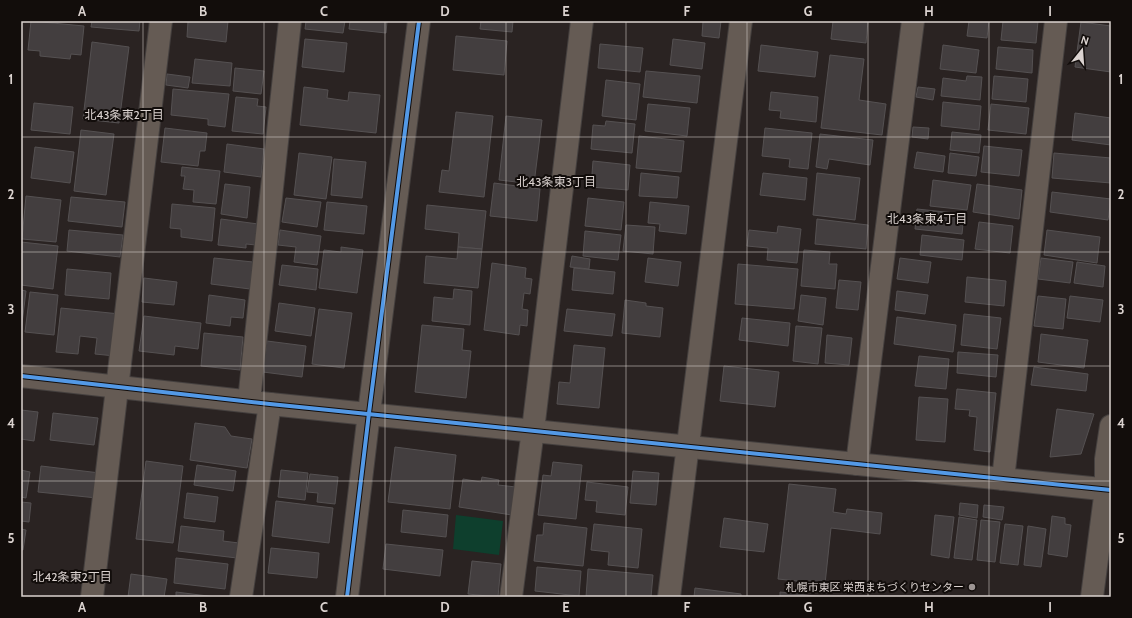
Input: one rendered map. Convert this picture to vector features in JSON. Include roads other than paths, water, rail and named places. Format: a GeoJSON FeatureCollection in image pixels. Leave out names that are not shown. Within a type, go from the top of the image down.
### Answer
{"type":"FeatureCollection","features":[{"type":"Feature","properties":{"kind":"street"},"geometry":{"type":"LineString","coordinates":[[92,597],[161,21]]}},
{"type":"Feature","properties":{"kind":"street"},"geometry":{"type":"LineString","coordinates":[[249,401],[290,21]]}},
{"type":"Feature","properties":{"kind":"street"},"geometry":{"type":"LineString","coordinates":[[347,597],[419,21]]}},
{"type":"Feature","properties":{"kind":"street"},"geometry":{"type":"LineString","coordinates":[[511,597],[533,430],[582,21]]}},
{"type":"Feature","properties":{"kind":"street"},"geometry":{"type":"LineString","coordinates":[[670,597],[742,21]]}},
{"type":"Feature","properties":{"kind":"street"},"geometry":{"type":"LineString","coordinates":[[857,464],[913,21]]}},
{"type":"Feature","properties":{"kind":"street"},"geometry":{"type":"LineString","coordinates":[[1003,479],[1056,21]]}},
{"type":"Feature","properties":{"kind":"street"},"geometry":{"type":"LineString","coordinates":[[21,376],[270,404],[1108,489]]}},
{"type":"Feature","properties":{"kind":"street"},"geometry":{"type":"LineString","coordinates":[[241,597],[270,404]]}},
{"type":"Feature","properties":{"kind":"street"},"geometry":{"type":"LineString","coordinates":[[1092,597],[1108,489],[1106,459],[1111,426]]}},
{"type":"Feature","properties":{"kind":"place","name":"札幌市東区 栄西まちづくりセンター"},"geometry":{"type":"Point","coordinates":[972,587]}},
{"type":"Feature","properties":{"kind":"district","name":"北43条東2丁目"},"geometry":{"type":"Point","coordinates":[124,115]}},
{"type":"Feature","properties":{"kind":"district","name":"北43条東3丁目"},"geometry":{"type":"Point","coordinates":[556,182]}},
{"type":"Feature","properties":{"kind":"district","name":"北43条東4丁目"},"geometry":{"type":"Point","coordinates":[927,219]}},
{"type":"Feature","properties":{"kind":"district","name":"北42条東2丁目"},"geometry":{"type":"Point","coordinates":[72,577]}}]}
